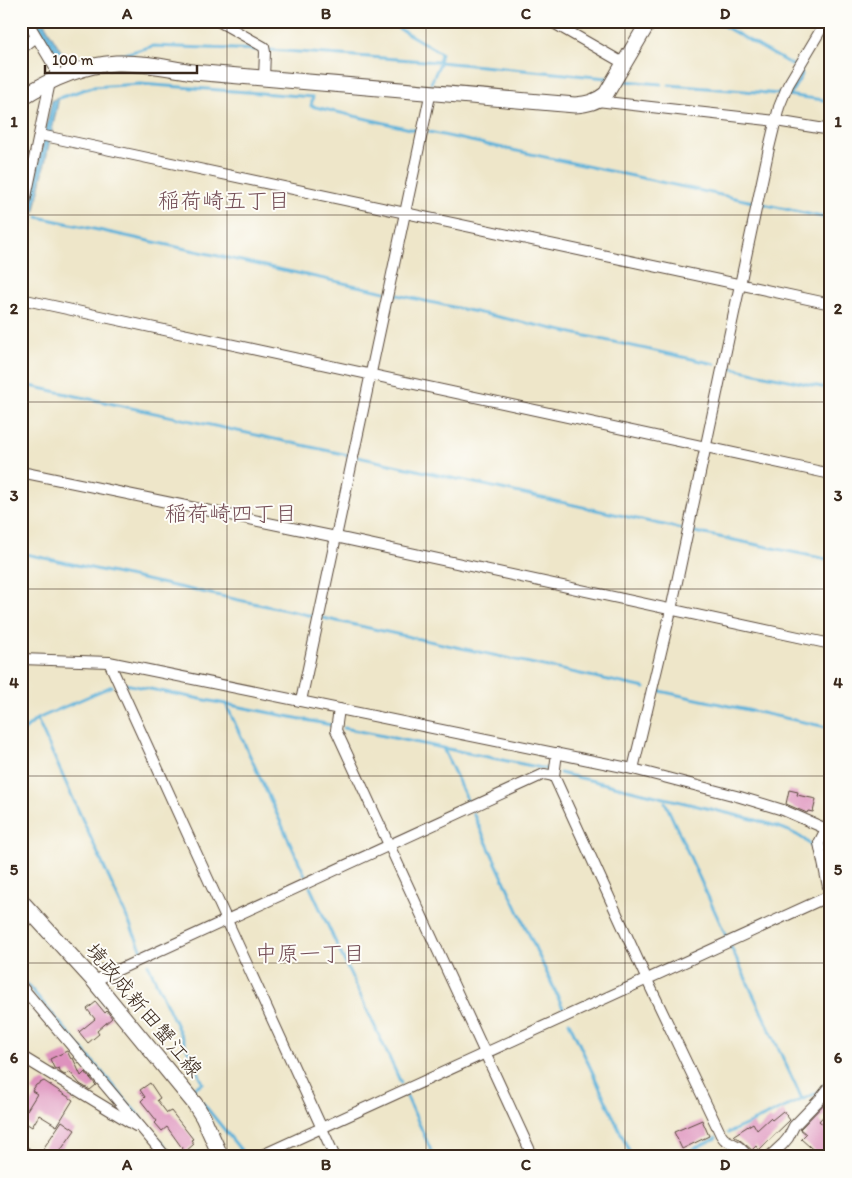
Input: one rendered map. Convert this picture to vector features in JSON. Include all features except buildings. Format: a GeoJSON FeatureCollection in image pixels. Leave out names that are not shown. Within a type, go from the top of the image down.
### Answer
{"type":"FeatureCollection","features":[{"type":"Feature","properties":{"kind":"street"},"geometry":{"type":"LineString","coordinates":[[21,222],[54,68],[27,21]]}},
{"type":"Feature","properties":{"kind":"street"},"geometry":{"type":"LineString","coordinates":[[218,21],[264,47],[264,78]]}},
{"type":"Feature","properties":{"kind":"street"},"geometry":{"type":"LineString","coordinates":[[550,21],[624,64]]}},
{"type":"Feature","properties":{"kind":"street"},"geometry":{"type":"LineString","coordinates":[[21,98],[52,80],[86,68],[117,63],[144,64],[193,72],[575,105],[588,104],[597,101],[606,94],[650,21]]}},
{"type":"Feature","properties":{"kind":"street"},"geometry":{"type":"LineString","coordinates":[[633,769],[671,610],[704,447],[776,121],[788,85],[826,21]]}},
{"type":"Feature","properties":{"kind":"street"},"geometry":{"type":"LineString","coordinates":[[21,49],[36,36]]}},
{"type":"Feature","properties":{"kind":"street"},"geometry":{"type":"LineString","coordinates":[[301,701],[431,92]]}},
{"type":"Feature","properties":{"kind":"street"},"geometry":{"type":"LineString","coordinates":[[597,101],[776,121],[831,130]]}},
{"type":"Feature","properties":{"kind":"street"},"geometry":{"type":"LineString","coordinates":[[40,134],[831,304]]}},
{"type":"Feature","properties":{"kind":"street"},"geometry":{"type":"LineString","coordinates":[[21,299],[831,474]]}},
{"type":"Feature","properties":{"kind":"street"},"geometry":{"type":"LineString","coordinates":[[21,472],[336,537],[831,644]]}},
{"type":"Feature","properties":{"kind":"street"},"geometry":{"type":"LineString","coordinates":[[21,659],[108,662],[633,769],[783,810],[828,830],[819,843],[830,898],[485,1052],[258,1157]]}},
{"type":"Feature","properties":{"kind":"street"},"geometry":{"type":"LineString","coordinates":[[108,662],[334,1157]]}},
{"type":"Feature","properties":{"kind":"street"},"geometry":{"type":"LineString","coordinates":[[339,709],[336,730],[533,1157]]}},
{"type":"Feature","properties":{"kind":"street"},"geometry":{"type":"LineString","coordinates":[[557,753],[554,776],[647,980],[721,1135],[724,1139],[739,1147],[749,1157]]}},
{"type":"Feature","properties":{"kind":"street"},"geometry":{"type":"LineString","coordinates":[[94,981],[544,774],[554,776]]}},
{"type":"Feature","properties":{"kind":"street","name":"境政成新田蟹江線"},"geometry":{"type":"LineString","coordinates":[[21,901],[94,981],[195,1104],[221,1157]]}},
{"type":"Feature","properties":{"kind":"street"},"geometry":{"type":"LineString","coordinates":[[21,986],[166,1157]]}},
{"type":"Feature","properties":{"kind":"street"},"geometry":{"type":"LineString","coordinates":[[21,1056],[144,1130]]}},
{"type":"Feature","properties":{"kind":"street"},"geometry":{"type":"LineString","coordinates":[[769,1157],[788,1138],[794,1126],[831,1085]]}},
{"type":"Feature","properties":{"kind":"water"},"geometry":{"type":"Polygon","coordinates":[[[35,21],[43,21],[66,59],[67,67],[61,69],[59,60],[35,21]]]}},
{"type":"Feature","properties":{"kind":"water"},"geometry":{"type":"Polygon","coordinates":[[[59,98],[21,276],[21,245],[52,100],[59,98]]]}},
{"type":"Feature","properties":{"kind":"waterway"},"geometry":{"type":"LineString","coordinates":[[386,21],[441,53],[439,62]]}},
{"type":"Feature","properties":{"kind":"waterway"},"geometry":{"type":"LineString","coordinates":[[715,21],[792,65]]}},
{"type":"Feature","properties":{"kind":"waterway"},"geometry":{"type":"LineString","coordinates":[[117,56],[153,46],[261,50]]}},
{"type":"Feature","properties":{"kind":"waterway"},"geometry":{"type":"LineString","coordinates":[[270,50],[439,62],[607,78]]}},
{"type":"Feature","properties":{"kind":"waterway"},"geometry":{"type":"LineString","coordinates":[[431,83],[440,63]]}},
{"type":"Feature","properties":{"kind":"waterway"},"geometry":{"type":"LineString","coordinates":[[790,95],[802,75],[801,71]]}},
{"type":"Feature","properties":{"kind":"waterway"},"geometry":{"type":"LineString","coordinates":[[624,81],[661,84]]}},
{"type":"Feature","properties":{"kind":"waterway"},"geometry":{"type":"LineString","coordinates":[[59,98],[92,87],[140,84],[313,97],[311,106],[419,131]]}},
{"type":"Feature","properties":{"kind":"waterway"},"geometry":{"type":"LineString","coordinates":[[669,85],[780,94]]}},
{"type":"Feature","properties":{"kind":"waterway"},"geometry":{"type":"LineString","coordinates":[[787,95],[831,101]]}},
{"type":"Feature","properties":{"kind":"waterway"},"geometry":{"type":"LineString","coordinates":[[429,132],[753,202]]}},
{"type":"Feature","properties":{"kind":"waterway"},"geometry":{"type":"LineString","coordinates":[[763,204],[831,219]]}},
{"type":"Feature","properties":{"kind":"waterway"},"geometry":{"type":"LineString","coordinates":[[38,217],[385,292]]}},
{"type":"Feature","properties":{"kind":"waterway"},"geometry":{"type":"LineString","coordinates":[[393,294],[715,364]]}},
{"type":"Feature","properties":{"kind":"waterway"},"geometry":{"type":"LineString","coordinates":[[727,367],[831,389]]}},
{"type":"Feature","properties":{"kind":"waterway"},"geometry":{"type":"LineString","coordinates":[[21,384],[348,455]]}},
{"type":"Feature","properties":{"kind":"waterway"},"geometry":{"type":"LineString","coordinates":[[358,457],[682,529]]}},
{"type":"Feature","properties":{"kind":"waterway"},"geometry":{"type":"LineString","coordinates":[[690,531],[831,560]]}},
{"type":"Feature","properties":{"kind":"waterway"},"geometry":{"type":"LineString","coordinates":[[21,553],[313,616]]}},
{"type":"Feature","properties":{"kind":"waterway"},"geometry":{"type":"LineString","coordinates":[[323,618],[645,688]]}},
{"type":"Feature","properties":{"kind":"waterway"},"geometry":{"type":"LineString","coordinates":[[125,684],[331,725]]}},
{"type":"Feature","properties":{"kind":"waterway"},"geometry":{"type":"LineString","coordinates":[[21,733],[37,719],[112,686]]}},
{"type":"Feature","properties":{"kind":"waterway"},"geometry":{"type":"LineString","coordinates":[[655,690],[831,728]]}},
{"type":"Feature","properties":{"kind":"waterway"},"geometry":{"type":"LineString","coordinates":[[226,704],[305,875]]}},
{"type":"Feature","properties":{"kind":"waterway"},"geometry":{"type":"LineString","coordinates":[[37,719],[142,951]]}},
{"type":"Feature","properties":{"kind":"waterway"},"geometry":{"type":"LineString","coordinates":[[344,728],[547,769]]}},
{"type":"Feature","properties":{"kind":"waterway"},"geometry":{"type":"LineString","coordinates":[[443,748],[468,802]]}},
{"type":"Feature","properties":{"kind":"waterway"},"geometry":{"type":"LineString","coordinates":[[560,773],[756,820],[787,830],[802,838],[812,848],[817,861],[821,883]]}},
{"type":"Feature","properties":{"kind":"waterway"},"geometry":{"type":"LineString","coordinates":[[665,802],[726,936]]}},
{"type":"Feature","properties":{"kind":"waterway"},"geometry":{"type":"LineString","coordinates":[[473,813],[563,1008]]}},
{"type":"Feature","properties":{"kind":"waterway"},"geometry":{"type":"LineString","coordinates":[[310,887],[401,1083]]}},
{"type":"Feature","properties":{"kind":"waterway"},"geometry":{"type":"LineString","coordinates":[[826,906],[831,921]]}},
{"type":"Feature","properties":{"kind":"waterway"},"geometry":{"type":"LineString","coordinates":[[731,947],[802,1099]]}},
{"type":"Feature","properties":{"kind":"waterway"},"geometry":{"type":"LineString","coordinates":[[148,964],[203,1083],[192,1089],[194,1091]]}},
{"type":"Feature","properties":{"kind":"waterway"},"geometry":{"type":"LineString","coordinates":[[21,977],[174,1157]]}},
{"type":"Feature","properties":{"kind":"waterway"},"geometry":{"type":"LineString","coordinates":[[569,1022],[632,1157]]}},
{"type":"Feature","properties":{"kind":"waterway"},"geometry":{"type":"LineString","coordinates":[[728,1133],[819,1092],[831,1076]]}},
{"type":"Feature","properties":{"kind":"waterway"},"geometry":{"type":"LineString","coordinates":[[407,1097],[434,1157]]}},
{"type":"Feature","properties":{"kind":"waterway"},"geometry":{"type":"LineString","coordinates":[[202,1102],[244,1154]]}},
{"type":"Feature","properties":{"kind":"waterway"},"geometry":{"type":"LineString","coordinates":[[677,1157],[716,1138]]}},
{"type":"Feature","properties":{"kind":"district","name":"稲荷崎五丁目"},"geometry":{"type":"Point","coordinates":[224,200]}},
{"type":"Feature","properties":{"kind":"district","name":"稲荷崎四丁目"},"geometry":{"type":"Point","coordinates":[231,513]}},
{"type":"Feature","properties":{"kind":"district","name":"中原一丁目"},"geometry":{"type":"Point","coordinates":[310,953]}}]}
